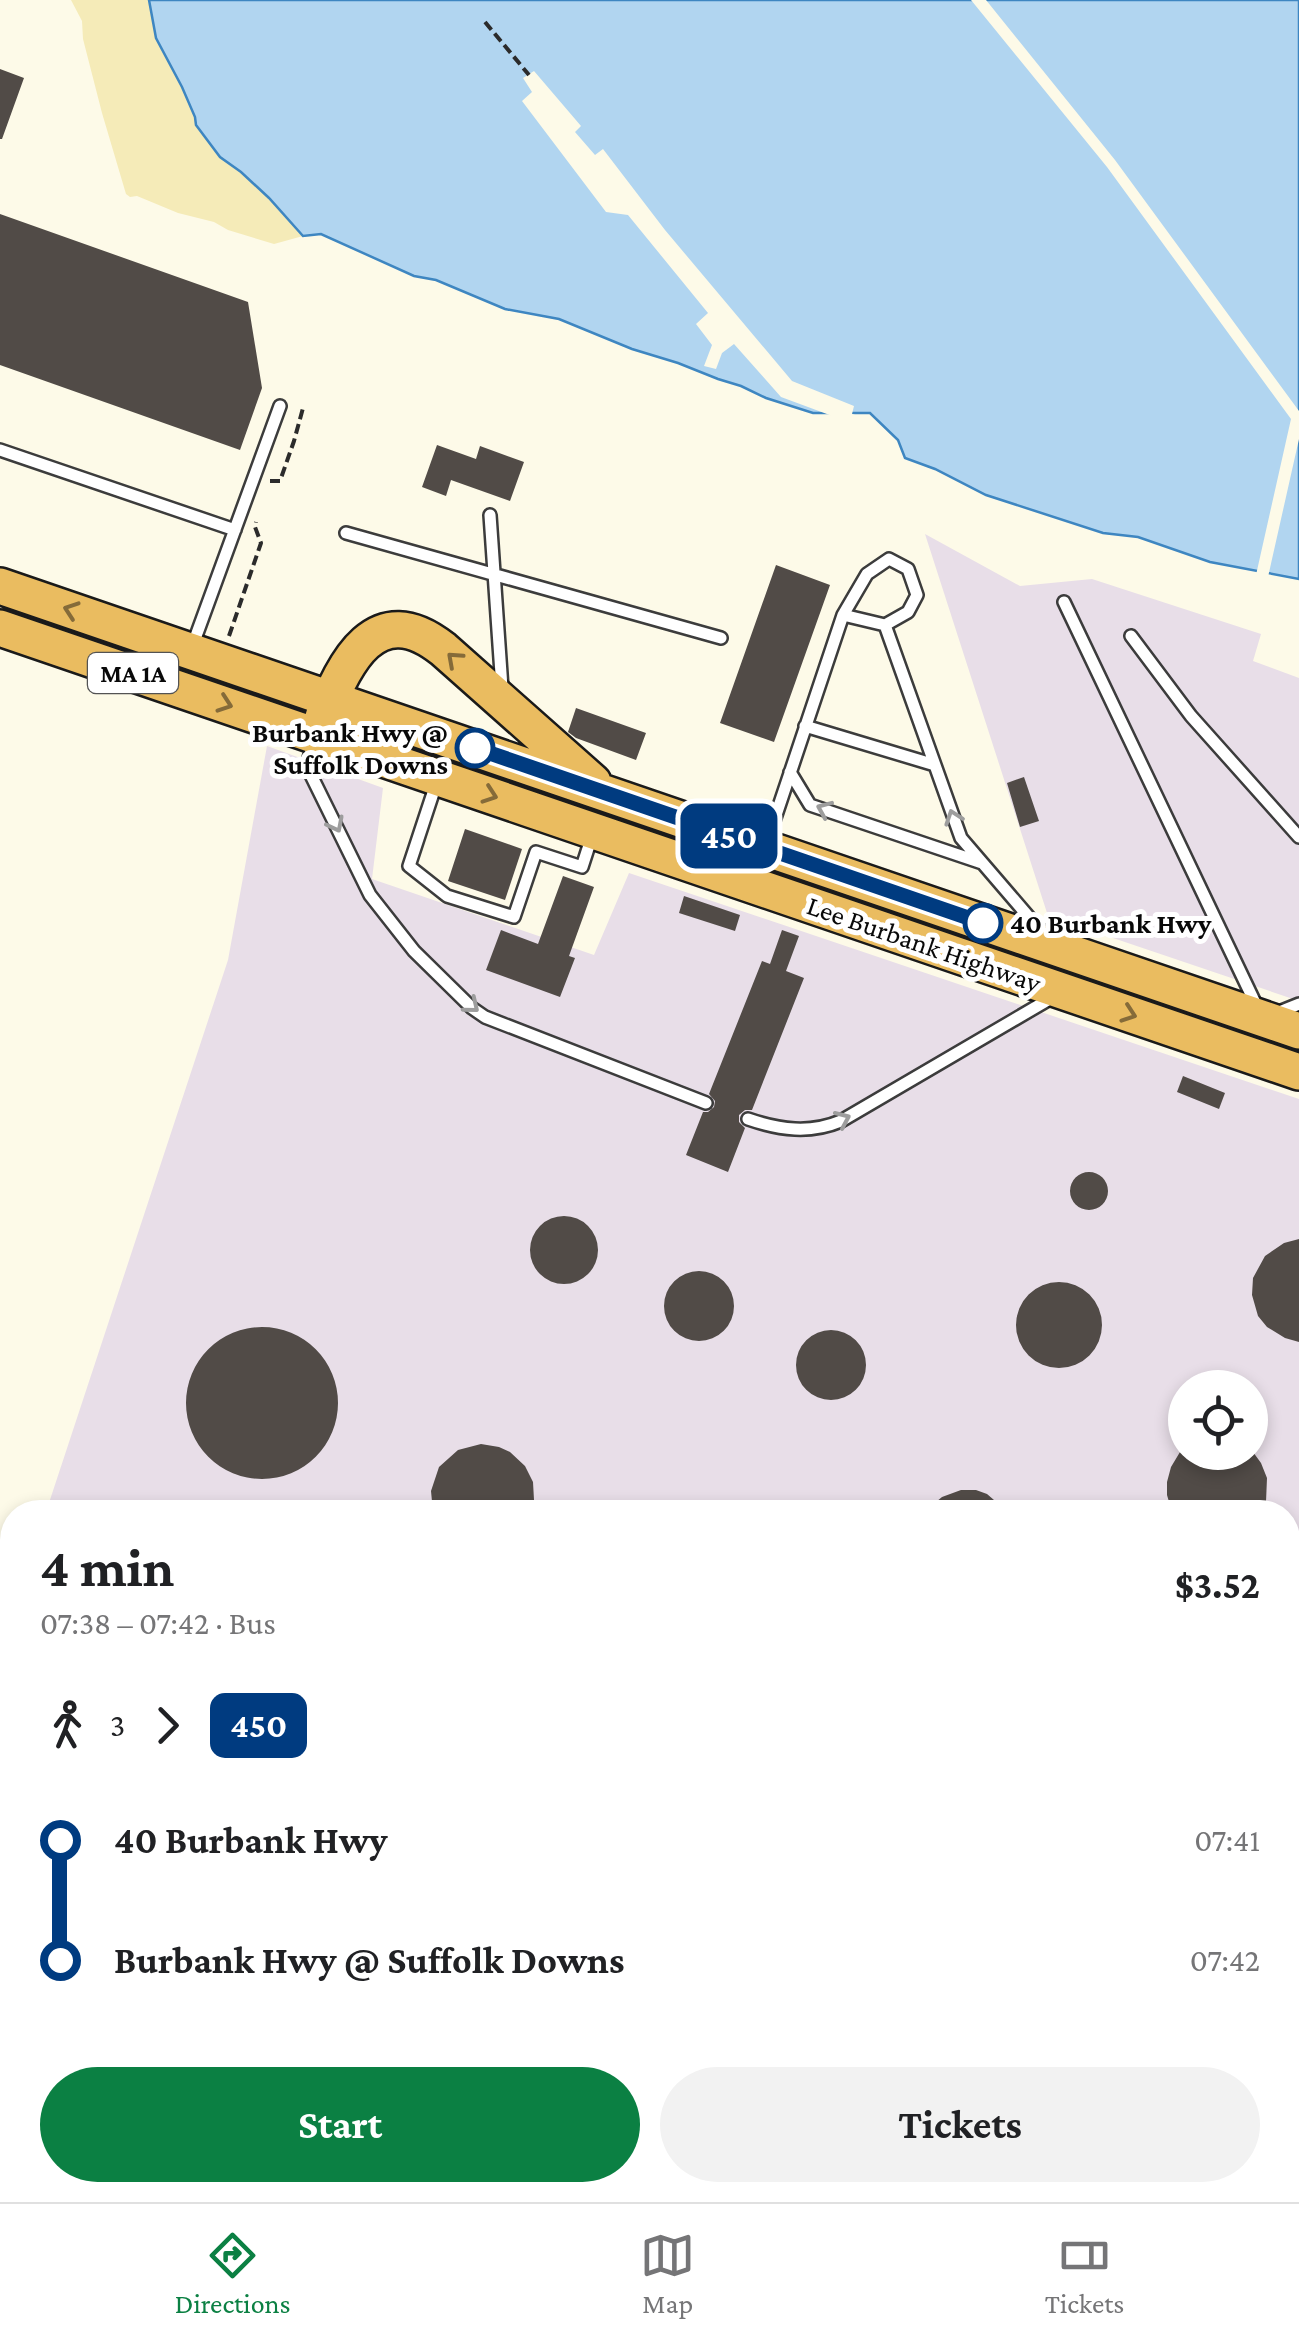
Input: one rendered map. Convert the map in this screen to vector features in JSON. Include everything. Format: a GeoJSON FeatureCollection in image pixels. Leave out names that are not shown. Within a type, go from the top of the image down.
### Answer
{"type":"FeatureCollection","features":[{"type":"Feature","properties":{"kind":"highway","name":"MA 1A"},"geometry":{"type":"LineString","coordinates":[[0,586],[191,651]]}},
{"type":"Feature","properties":{"kind":"highway","name":"Lee Burbank Highway"},"geometry":{"type":"LineString","coordinates":[[0,628],[1299,1072]]}},
{"type":"Feature","properties":{"kind":"highway"},"geometry":{"type":"LineString","coordinates":[[316,735],[342,672],[358,650],[379,636],[402,630],[414,632],[437,644],[605,793]]}},
{"type":"Feature","properties":{"kind":"highway","name":"Lee Burbank Highway"},"geometry":{"type":"LineString","coordinates":[[191,651],[1299,1031]]}},
{"type":"Feature","properties":{"kind":"lane"},"geometry":{"type":"LineString","coordinates":[[191,651],[280,406]]}},
{"type":"Feature","properties":{"kind":"lane"},"geometry":{"type":"LineString","coordinates":[[0,450],[234,530]]}},
{"type":"Feature","properties":{"kind":"lane"},"geometry":{"type":"LineString","coordinates":[[490,515],[502,702]]}},
{"type":"Feature","properties":{"kind":"lane"},"geometry":{"type":"LineString","coordinates":[[346,533],[721,638]]}},
{"type":"Feature","properties":{"kind":"lane"},"geometry":{"type":"LineString","coordinates":[[764,849],[843,615],[866,574],[889,559],[908,569],[917,595],[908,612],[886,625],[843,615]]}},
{"type":"Feature","properties":{"kind":"lane"},"geometry":{"type":"LineString","coordinates":[[1064,602],[1263,1019],[1299,1004]]}},
{"type":"Feature","properties":{"kind":"lane"},"geometry":{"type":"LineString","coordinates":[[886,625],[960,838],[1056,948]]}},
{"type":"Feature","properties":{"kind":"lane"},"geometry":{"type":"LineString","coordinates":[[1131,636],[1191,716],[1299,836]]}},
{"type":"Feature","properties":{"kind":"lane"},"geometry":{"type":"LineString","coordinates":[[806,726],[935,765]]}},
{"type":"Feature","properties":{"kind":"lane"},"geometry":{"type":"LineString","coordinates":[[316,735],[309,758],[310,773],[367,890],[408,944],[472,1008],[485,1017],[706,1103]]}},
{"type":"Feature","properties":{"kind":"lane"},"geometry":{"type":"LineString","coordinates":[[790,772],[810,805],[982,863]]}},
{"type":"Feature","properties":{"kind":"lane"},"geometry":{"type":"LineString","coordinates":[[438,776],[409,866],[446,896],[514,917],[536,852],[582,867],[594,831]]}},
{"type":"Feature","properties":{"kind":"lane"},"geometry":{"type":"LineString","coordinates":[[748,1120],[794,1130],[829,1126],[1063,992]]}},
{"type":"Feature","properties":{"kind":"path"},"geometry":{"type":"LineString","coordinates":[[485,22],[529,75]]}},
{"type":"Feature","properties":{"kind":"path"},"geometry":{"type":"LineString","coordinates":[[269,480],[280,481],[303,408]]}},
{"type":"Feature","properties":{"kind":"path"},"geometry":{"type":"LineString","coordinates":[[227,640],[261,543],[255,527],[260,512]]}},
{"type":"Feature","properties":{"kind":"shaded area"},"geometry":{"type":"Polygon","coordinates":[[[925,534],[1020,586],[1092,579],[1261,634],[1253,661],[1299,678],[1299,1001],[1048,916],[925,534]]]}},
{"type":"Feature","properties":{"kind":"shaded area"},"geometry":{"type":"Polygon","coordinates":[[[267,746],[383,788],[372,879],[594,955],[629,873],[1299,1099],[1299,1500],[50,1500],[228,960],[267,746]]]}},
{"type":"Feature","properties":{"kind":"sand"},"geometry":{"type":"Polygon","coordinates":[[[71,0],[149,0],[162,52],[169,59],[196,125],[220,157],[269,198],[303,236],[274,244],[126,194],[83,39],[82,21],[71,0]]]}},
{"type":"Feature","properties":{"kind":"water"},"geometry":{"type":"Polygon","coordinates":[[[149,0],[1299,0],[1299,579],[1210,562],[1138,537],[1103,533],[986,495],[905,458],[898,440],[870,413],[813,413],[559,319],[505,309],[436,280],[414,276],[321,234],[303,236],[269,198],[220,157],[196,125],[182,87],[156,38],[149,0]]]}},
{"type":"Feature","properties":{"kind":"pier"},"geometry":{"type":"Polygon","coordinates":[[[971,0],[986,0],[1115,160],[1299,411],[1299,439],[1268,577],[1256,575],[1291,419],[1107,167],[971,0]]]}},
{"type":"Feature","properties":{"kind":"pier"},"geometry":{"type":"Polygon","coordinates":[[[534,71],[581,126],[575,132],[595,155],[603,149],[665,230],[792,381],[854,406],[852,414],[864,418],[835,417],[781,397],[734,344],[722,353],[716,369],[704,366],[712,345],[696,324],[708,313],[628,215],[606,212],[522,101],[532,92],[523,78],[534,71]]]}},
{"type":"Feature","properties":{"kind":"building"},"geometry":{"type":"Polygon","coordinates":[[[0,69],[24,78],[2,139],[0,139],[0,69]]]}},
{"type":"Feature","properties":{"kind":"building"},"geometry":{"type":"Polygon","coordinates":[[[0,214],[248,302],[262,388],[240,450],[0,365],[0,214]]]}},
{"type":"Feature","properties":{"kind":"building"},"geometry":{"type":"Polygon","coordinates":[[[437,445],[476,459],[480,446],[524,462],[510,501],[451,480],[446,496],[422,487],[437,445]]]}},
{"type":"Feature","properties":{"kind":"building"},"geometry":{"type":"Polygon","coordinates":[[[776,565],[830,585],[774,742],[720,723],[776,565]]]}},
{"type":"Feature","properties":{"kind":"building"},"geometry":{"type":"Polygon","coordinates":[[[576,708],[646,733],[636,760],[568,732],[576,708]]]}},
{"type":"Feature","properties":{"kind":"building"},"geometry":{"type":"Polygon","coordinates":[[[1024,777],[1039,821],[1020,827],[1007,783],[1024,777]]]}},
{"type":"Feature","properties":{"kind":"building"},"geometry":{"type":"Polygon","coordinates":[[[465,829],[522,849],[505,900],[448,881],[465,829]]]}},
{"type":"Feature","properties":{"kind":"building"},"geometry":{"type":"Polygon","coordinates":[[[563,876],[594,887],[569,956],[575,958],[560,997],[486,970],[501,930],[538,944],[563,876]]]}},
{"type":"Feature","properties":{"kind":"building"},"geometry":{"type":"Polygon","coordinates":[[[684,896],[740,915],[735,931],[679,913],[684,896]]]}},
{"type":"Feature","properties":{"kind":"building"},"geometry":{"type":"Polygon","coordinates":[[[782,930],[799,936],[786,971],[804,978],[752,1110],[739,1115],[745,1128],[728,1172],[686,1155],[703,1112],[714,1107],[715,1101],[709,1094],[762,961],[770,964],[782,930]]]}},
{"type":"Feature","properties":{"kind":"building"},"geometry":{"type":"Polygon","coordinates":[[[1183,1076],[1225,1093],[1219,1109],[1177,1092],[1183,1076]]]}},
{"type":"Feature","properties":{"kind":"building"},"geometry":{"type":"Polygon","coordinates":[[[1089,1172],[1102,1178],[1108,1191],[1102,1204],[1089,1210],[1076,1204],[1070,1191],[1076,1178],[1089,1172]]]}},
{"type":"Feature","properties":{"kind":"building"},"geometry":{"type":"Polygon","coordinates":[[[564,1216],[577,1218],[588,1226],[596,1237],[596,1263],[588,1274],[577,1282],[564,1284],[551,1282],[540,1274],[532,1263],[530,1250],[532,1237],[540,1226],[551,1218],[564,1216]]]}},
{"type":"Feature","properties":{"kind":"building"},"geometry":{"type":"Polygon","coordinates":[[[1299,1239],[1299,1342],[1267,1327],[1258,1316],[1252,1295],[1253,1278],[1265,1256],[1284,1243],[1299,1239]]]}},
{"type":"Feature","properties":{"kind":"building"},"geometry":{"type":"Polygon","coordinates":[[[699,1271],[724,1281],[734,1306],[724,1331],[699,1341],[674,1331],[664,1306],[674,1281],[699,1271]]]}},
{"type":"Feature","properties":{"kind":"building"},"geometry":{"type":"Polygon","coordinates":[[[1059,1282],[1076,1285],[1090,1294],[1099,1308],[1099,1342],[1090,1356],[1076,1365],[1059,1368],[1042,1365],[1028,1356],[1019,1342],[1016,1325],[1019,1308],[1028,1294],[1042,1285],[1059,1282]]]}},
{"type":"Feature","properties":{"kind":"building"},"geometry":{"type":"Polygon","coordinates":[[[262,1327],[291,1333],[316,1349],[332,1374],[338,1403],[332,1432],[316,1457],[291,1473],[262,1479],[233,1473],[208,1457],[192,1432],[186,1403],[192,1374],[208,1349],[233,1333],[262,1327]]]}},
{"type":"Feature","properties":{"kind":"building"},"geometry":{"type":"Polygon","coordinates":[[[831,1330],[856,1340],[866,1365],[856,1390],[831,1400],[806,1390],[796,1365],[806,1340],[831,1330]]]}},
{"type":"Feature","properties":{"kind":"building"},"geometry":{"type":"Polygon","coordinates":[[[481,1444],[510,1452],[525,1466],[533,1482],[534,1500],[432,1500],[439,1467],[458,1450],[481,1444]]]}},
{"type":"Feature","properties":{"kind":"building"},"geometry":{"type":"Polygon","coordinates":[[[1170,1470],[1264,1470],[1266,1500],[1168,1500],[1170,1470]]]}},
{"type":"Feature","properties":{"kind":"building"},"geometry":{"type":"Polygon","coordinates":[[[961,1490],[976,1490],[994,1500],[938,1500],[961,1490]]]}},
{"type":"Feature","properties":{"kind":"bus line","name":"450"},"geometry":{"type":"LineString","coordinates":[[475,748],[983,923]]}},
{"type":"Feature","properties":{"kind":"place","name":"Burbank Hwy @ Suffolk Downs"},"geometry":{"type":"Point","coordinates":[475,748]}},
{"type":"Feature","properties":{"kind":"place","name":"40 Burbank Hwy"},"geometry":{"type":"Point","coordinates":[983,923]}}]}
